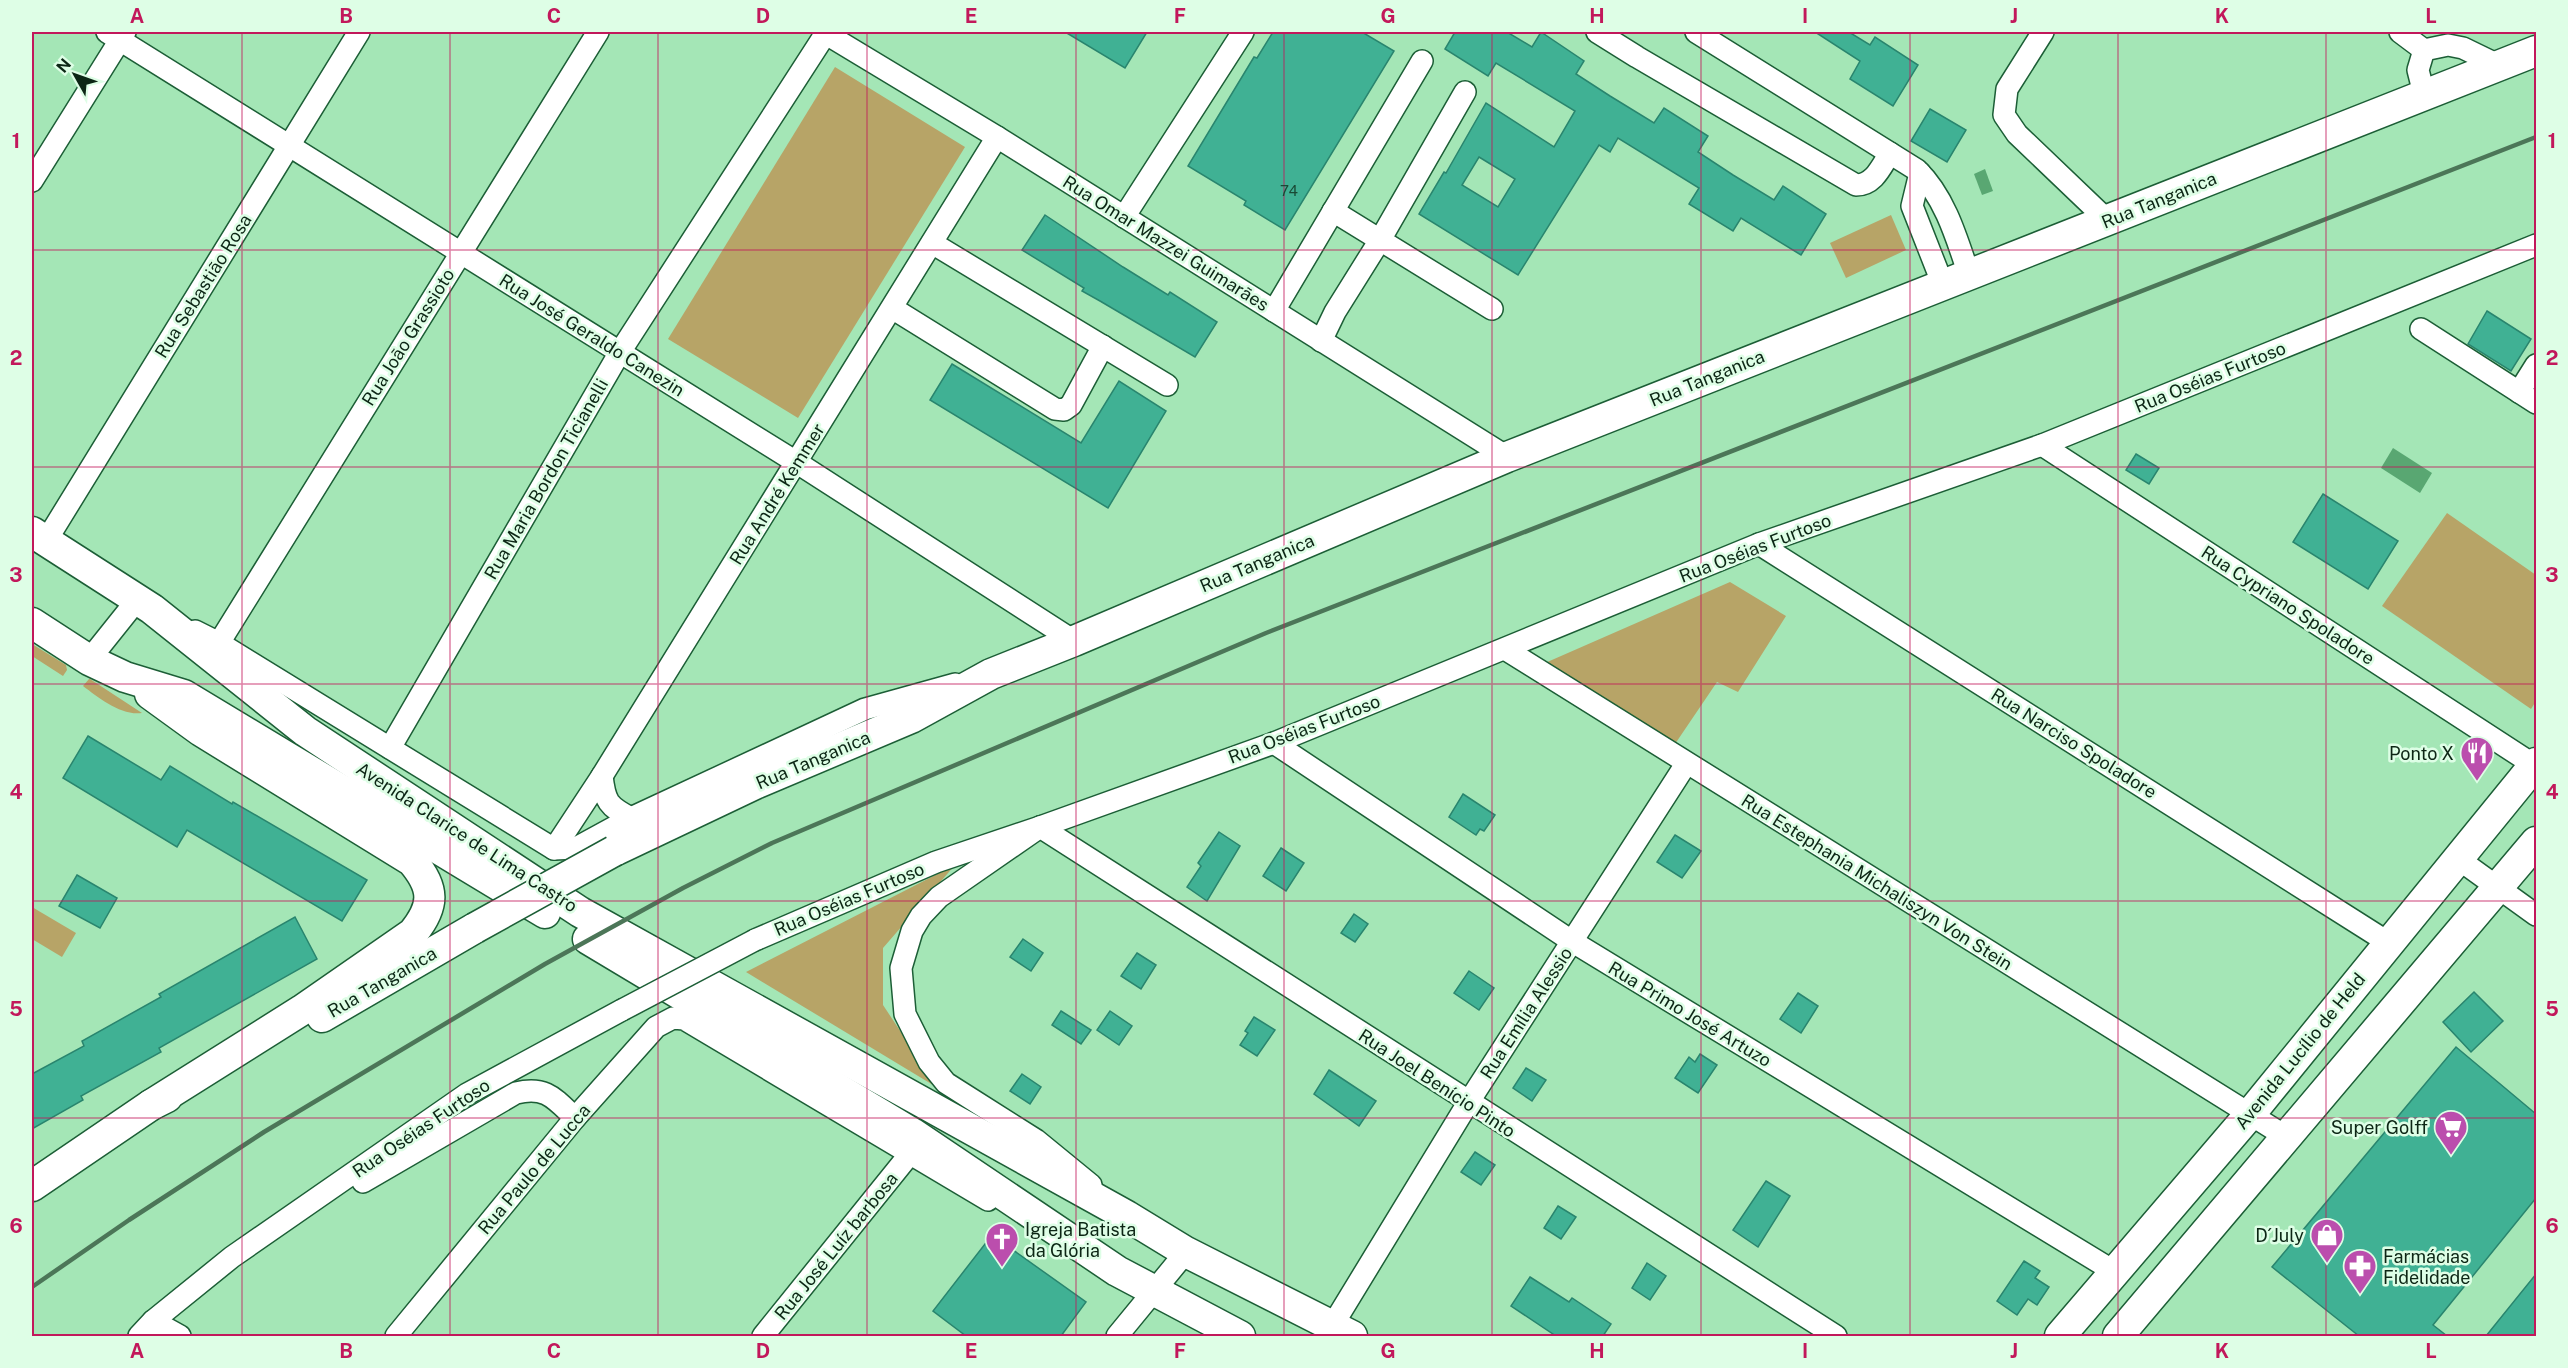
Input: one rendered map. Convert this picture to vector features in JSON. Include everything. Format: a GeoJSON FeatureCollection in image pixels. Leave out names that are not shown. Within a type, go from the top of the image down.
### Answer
{"type":"FeatureCollection","features":[{"type":"Feature","properties":{"kind":"street","name":"Rua Sebastião Rosa"},"geometry":{"type":"LineString","coordinates":[[39,536],[359,32]]}},
{"type":"Feature","properties":{"kind":"street","name":"Rua João Grassioto"},"geometry":{"type":"LineString","coordinates":[[219,643],[598,32]]}},
{"type":"Feature","properties":{"kind":"street","name":"Rua Omar Mazzei Guimarães"},"geometry":{"type":"LineString","coordinates":[[825,32],[997,137],[1507,457]]}},
{"type":"Feature","properties":{"kind":"street","name":"Rua Maria Bordon Ticianelli"},"geometry":{"type":"LineString","coordinates":[[390,748],[620,352],[825,32]]}},
{"type":"Feature","properties":{"kind":"street"},"geometry":{"type":"LineString","coordinates":[[1124,217],[1243,32]]}},
{"type":"Feature","properties":{"kind":"street"},"geometry":{"type":"LineString","coordinates":[[1597,32],[1856,185],[1866,185],[1873,180],[1890,153]]}},
{"type":"Feature","properties":{"kind":"street"},"geometry":{"type":"LineString","coordinates":[[1696,32],[1920,173],[1930,183],[1954,233],[1956,280]]}},
{"type":"Feature","properties":{"kind":"street"},"geometry":{"type":"LineString","coordinates":[[2043,32],[2007,89],[2004,115],[2017,134],[2107,220]]}},
{"type":"Feature","properties":{"kind":"street"},"geometry":{"type":"LineString","coordinates":[[2400,32],[2424,50],[2468,40],[2498,65]]}},
{"type":"Feature","properties":{"kind":"street","name":"Rua José Geraldo Canezin"},"geometry":{"type":"LineString","coordinates":[[117,34],[460,253],[796,462],[1074,641]]}},
{"type":"Feature","properties":{"kind":"street"},"geometry":{"type":"LineString","coordinates":[[32,181],[117,34]]}},
{"type":"Feature","properties":{"kind":"street"},"geometry":{"type":"LineString","coordinates":[[2424,50],[2418,70],[2424,94]]}},
{"type":"Feature","properties":{"kind":"street","name":"Rua Tanganica"},"geometry":{"type":"LineString","coordinates":[[32,1186],[150,1105],[331,1012],[614,850],[755,784],[911,718],[991,674],[1507,457],[2536,51]]}},
{"type":"Feature","properties":{"kind":"street"},"geometry":{"type":"LineString","coordinates":[[1274,311],[1422,61]]}},
{"type":"Feature","properties":{"kind":"street"},"geometry":{"type":"LineString","coordinates":[[1321,341],[1335,312],[1380,240],[1465,92]]}},
{"type":"Feature","properties":{"kind":"street","name":"Rua André Kemmer"},"geometry":{"type":"LineString","coordinates":[[554,849],[602,776],[997,137]]}},
{"type":"Feature","properties":{"kind":"street"},"geometry":{"type":"LineString","coordinates":[[1920,173],[1912,206],[1956,280]]}},
{"type":"Feature","properties":{"kind":"street"},"geometry":{"type":"LineString","coordinates":[[1333,211],[1492,309]]}},
{"type":"Feature","properties":{"kind":"street"},"geometry":{"type":"LineString","coordinates":[[932,243],[1167,385]]}},
{"type":"Feature","properties":{"kind":"street","name":"Rua Oséias Furtoso"},"geometry":{"type":"LineString","coordinates":[[146,1329],[232,1257],[467,1094],[755,940],[936,862],[1274,743],[1759,544],[2042,445],[2536,245]]}},
{"type":"Feature","properties":{"kind":"street"},"geometry":{"type":"LineString","coordinates":[[892,308],[1055,409],[1064,410],[1071,405],[1102,346]]}},
{"type":"Feature","properties":{"kind":"street"},"geometry":{"type":"LineString","coordinates":[[2421,329],[2528,397],[2536,365]]}},
{"type":"Feature","properties":{"kind":"street","name":"Rua Cypriano Spoladore"},"geometry":{"type":"LineString","coordinates":[[2042,445],[2535,764]]}},
{"type":"Feature","properties":{"kind":"street","name":"Avenida Clarice de Lima Castro"},"geometry":{"type":"LineString","coordinates":[[39,536],[145,604],[305,731],[580,912],[1126,1216],[1186,1252],[1336,1333]]}},
{"type":"Feature","properties":{"kind":"street","name":"Rua Narciso Spoladore"},"geometry":{"type":"LineString","coordinates":[[1759,544],[2389,943]]}},
{"type":"Feature","properties":{"kind":"street"},"geometry":{"type":"LineString","coordinates":[[89,660],[145,604],[219,643],[554,849],[576,848],[631,818],[865,709],[991,674]]}},
{"type":"Feature","properties":{"kind":"street","name":"Avenida Clarice de Lima Castro"},"geometry":{"type":"LineString","coordinates":[[32,623],[89,660],[125,676],[184,695],[1117,1271],[1240,1336]]}},
{"type":"Feature","properties":{"kind":"street","name":"Rua Estephania Michaliszyn Von Stein"},"geometry":{"type":"LineString","coordinates":[[1505,649],[2285,1136]]}},
{"type":"Feature","properties":{"kind":"street"},"geometry":{"type":"LineString","coordinates":[[125,676],[201,731],[412,861],[424,875],[430,899],[426,917],[413,933],[302,1010],[150,1105]]}},
{"type":"Feature","properties":{"kind":"street","name":"Rua Primo José Artuzo"},"geometry":{"type":"LineString","coordinates":[[1274,743],[1573,942],[2115,1272]]}},
{"type":"Feature","properties":{"kind":"street","name":"Rua Emília Alessio"},"geometry":{"type":"LineString","coordinates":[[1336,1333],[1468,1103],[1686,764]]}},
{"type":"Feature","properties":{"kind":"street","name":"Avenida Lucílio de Held"},"geometry":{"type":"LineString","coordinates":[[2060,1336],[2251,1113],[2535,764]]}},
{"type":"Feature","properties":{"kind":"street"},"geometry":{"type":"LineString","coordinates":[[602,776],[605,799],[615,809],[631,818]]}},
{"type":"Feature","properties":{"kind":"street"},"geometry":{"type":"LineString","coordinates":[[1040,827],[939,897],[921,916],[912,931],[901,969],[905,1014],[929,1062],[946,1083],[1036,1140],[1126,1216]]}},
{"type":"Feature","properties":{"kind":"street","name":"Rua Joel Benício Pinto"},"geometry":{"type":"LineString","coordinates":[[1040,827],[1468,1103],[1836,1336]]}},
{"type":"Feature","properties":{"kind":"street"},"geometry":{"type":"LineString","coordinates":[[2118,1336],[2536,842]]}},
{"type":"Feature","properties":{"kind":"street"},"geometry":{"type":"LineString","coordinates":[[2457,858],[2536,915]]}},
{"type":"Feature","properties":{"kind":"street","name":"Rua Paulo de Lucca"},"geometry":{"type":"LineString","coordinates":[[396,1336],[575,1118],[656,1027],[673,1018],[684,1018],[910,1144]]}},
{"type":"Feature","properties":{"kind":"street"},"geometry":{"type":"LineString","coordinates":[[232,1257],[516,1094],[534,1089],[547,1094],[575,1118]]}},
{"type":"Feature","properties":{"kind":"street","name":"Rua José Luíz barbosa"},"geometry":{"type":"LineString","coordinates":[[763,1336],[910,1144]]}},
{"type":"Feature","properties":{"kind":"street"},"geometry":{"type":"LineString","coordinates":[[1118,1336],[1186,1252]]}},
{"type":"Feature","properties":{"kind":"street"},"geometry":{"type":"LineString","coordinates":[[146,1329],[180,1336]]}},
{"type":"Feature","properties":{"kind":"shaded area"},"geometry":{"type":"Polygon","coordinates":[[[835,67],[965,147],[798,418],[668,339],[835,67]]]}},
{"type":"Feature","properties":{"kind":"shaded area"},"geometry":{"type":"Polygon","coordinates":[[[1985,169],[1993,191],[1982,195],[1974,174],[1985,169]]]}},
{"type":"Feature","properties":{"kind":"shaded area"},"geometry":{"type":"Polygon","coordinates":[[[1891,215],[1906,250],[1846,278],[1830,243],[1891,215]]]}},
{"type":"Feature","properties":{"kind":"shaded area"},"geometry":{"type":"Polygon","coordinates":[[[2393,448],[2432,473],[2420,493],[2381,468],[2393,448]]]}},
{"type":"Feature","properties":{"kind":"shaded area"},"geometry":{"type":"Polygon","coordinates":[[[2447,513],[2536,575],[2536,701],[2531,709],[2382,606],[2447,513]]]}},
{"type":"Feature","properties":{"kind":"shaded area"},"geometry":{"type":"Polygon","coordinates":[[[1730,582],[1786,616],[1738,692],[1717,682],[1675,744],[1545,663],[1730,582]]]}},
{"type":"Feature","properties":{"kind":"shaded area"},"geometry":{"type":"Polygon","coordinates":[[[32,644],[66,665],[67,670],[63,676],[32,656],[32,644]]]}},
{"type":"Feature","properties":{"kind":"shaded area"},"geometry":{"type":"Polygon","coordinates":[[[89,679],[142,713],[126,712],[103,701],[83,686],[89,679]]]}},
{"type":"Feature","properties":{"kind":"shaded area"},"geometry":{"type":"Polygon","coordinates":[[[955,865],[883,948],[883,1005],[938,1088],[746,972],[955,865]]]}},
{"type":"Feature","properties":{"kind":"shaded area"},"geometry":{"type":"Polygon","coordinates":[[[32,907],[76,933],[62,957],[32,939],[32,907]]]}},
{"type":"Feature","properties":{"kind":"building"},"geometry":{"type":"Polygon","coordinates":[[[1065,32],[1147,32],[1125,68],[1065,32]]]}},
{"type":"Feature","properties":{"kind":"building"},"geometry":{"type":"Polygon","coordinates":[[[1273,32],[1362,32],[1394,51],[1285,230],[1244,205],[1246,201],[1188,166],[1254,57],[1257,58],[1273,32]]]}},
{"type":"Feature","properties":{"kind":"building"},"geometry":{"type":"Polygon","coordinates":[[[1455,32],[1507,32],[1532,47],[1541,32],[1584,61],[1576,74],[1610,96],[1654,123],[1664,108],[1708,136],[1698,152],[1733,175],[1774,200],[1783,186],[1826,214],[1801,255],[1741,218],[1733,231],[1689,204],[1699,188],[1618,138],[1610,152],[1599,145],[1518,275],[1419,214],[1444,172],[1446,173],[1486,103],[1554,147],[1575,111],[1496,63],[1488,76],[1445,49],[1455,32]],[[1479,157],[1462,185],[1498,207],[1515,179],[1479,157]]]}},
{"type":"Feature","properties":{"kind":"building"},"geometry":{"type":"Polygon","coordinates":[[[1815,32],[1849,32],[1870,45],[1875,37],[1918,65],[1893,106],[1850,79],[1860,61],[1815,32]]]}},
{"type":"Feature","properties":{"kind":"building"},"geometry":{"type":"Polygon","coordinates":[[[1930,109],[1966,130],[1947,162],[1911,141],[1930,109]]]}},
{"type":"Feature","properties":{"kind":"building"},"geometry":{"type":"Polygon","coordinates":[[[1045,215],[1168,295],[1170,292],[1217,322],[1195,357],[1082,291],[1084,288],[1022,250],[1045,215]]]}},
{"type":"Feature","properties":{"kind":"building"},"geometry":{"type":"Polygon","coordinates":[[[2487,311],[2531,339],[2511,371],[2468,344],[2487,311]]]}},
{"type":"Feature","properties":{"kind":"building"},"geometry":{"type":"Polygon","coordinates":[[[952,364],[1081,443],[1119,381],[1166,411],[1108,508],[930,400],[952,364]]]}},
{"type":"Feature","properties":{"kind":"building"},"geometry":{"type":"Polygon","coordinates":[[[2136,454],[2159,468],[2149,484],[2126,470],[2136,454]]]}},
{"type":"Feature","properties":{"kind":"building"},"geometry":{"type":"Polygon","coordinates":[[[2323,494],[2398,541],[2368,589],[2293,542],[2323,494]]]}},
{"type":"Feature","properties":{"kind":"building"},"geometry":{"type":"Polygon","coordinates":[[[88,736],[161,780],[170,766],[232,804],[233,802],[367,880],[342,921],[187,830],[177,847],[63,778],[88,736]]]}},
{"type":"Feature","properties":{"kind":"building"},"geometry":{"type":"Polygon","coordinates":[[[1463,794],[1495,815],[1484,831],[1480,829],[1476,835],[1449,817],[1463,794]]]}},
{"type":"Feature","properties":{"kind":"building"},"geometry":{"type":"Polygon","coordinates":[[[1219,832],[1240,846],[1207,901],[1187,887],[1201,866],[1198,863],[1219,832]]]}},
{"type":"Feature","properties":{"kind":"building"},"geometry":{"type":"Polygon","coordinates":[[[1675,835],[1701,851],[1682,878],[1657,862],[1675,835]]]}},
{"type":"Feature","properties":{"kind":"building"},"geometry":{"type":"Polygon","coordinates":[[[1281,848],[1304,863],[1286,891],[1263,876],[1281,848]]]}},
{"type":"Feature","properties":{"kind":"building"},"geometry":{"type":"Polygon","coordinates":[[[77,875],[117,898],[100,928],[59,906],[77,875]]]}},
{"type":"Feature","properties":{"kind":"building"},"geometry":{"type":"Polygon","coordinates":[[[1354,914],[1368,924],[1355,942],[1341,933],[1354,914]]]}},
{"type":"Feature","properties":{"kind":"building"},"geometry":{"type":"Polygon","coordinates":[[[295,917],[317,959],[159,1048],[161,1052],[81,1096],[83,1100],[32,1129],[32,1074],[84,1046],[82,1041],[161,997],[159,994],[295,917]]]}},
{"type":"Feature","properties":{"kind":"building"},"geometry":{"type":"Polygon","coordinates":[[[1023,939],[1043,953],[1031,971],[1010,957],[1023,939]]]}},
{"type":"Feature","properties":{"kind":"building"},"geometry":{"type":"Polygon","coordinates":[[[1137,953],[1156,965],[1141,989],[1121,976],[1137,953]]]}},
{"type":"Feature","properties":{"kind":"building"},"geometry":{"type":"Polygon","coordinates":[[[1469,971],[1494,988],[1479,1010],[1454,993],[1469,971]]]}},
{"type":"Feature","properties":{"kind":"building"},"geometry":{"type":"Polygon","coordinates":[[[2474,992],[2503,1021],[2471,1052],[2443,1022],[2474,992]]]}},
{"type":"Feature","properties":{"kind":"building"},"geometry":{"type":"Polygon","coordinates":[[[1798,993],[1818,1006],[1801,1033],[1780,1019],[1798,993]]]}},
{"type":"Feature","properties":{"kind":"building"},"geometry":{"type":"Polygon","coordinates":[[[1061,1011],[1091,1030],[1081,1044],[1052,1025],[1061,1011]]]}},
{"type":"Feature","properties":{"kind":"building"},"geometry":{"type":"Polygon","coordinates":[[[1110,1011],[1132,1026],[1119,1045],[1097,1030],[1110,1011]]]}},
{"type":"Feature","properties":{"kind":"building"},"geometry":{"type":"Polygon","coordinates":[[[1254,1017],[1275,1030],[1257,1056],[1240,1045],[1254,1017]]]}},
{"type":"Feature","properties":{"kind":"building","name":"Super Golff"},"geometry":{"type":"Polygon","coordinates":[[[2456,1047],[2536,1114],[2536,1198],[2433,1325],[2447,1336],[2359,1336],[2272,1267],[2456,1047]]]}},
{"type":"Feature","properties":{"kind":"building"},"geometry":{"type":"Polygon","coordinates":[[[1700,1054],[1717,1065],[1698,1093],[1675,1078],[1689,1057],[1695,1062],[1700,1054]]]}},
{"type":"Feature","properties":{"kind":"building"},"geometry":{"type":"Polygon","coordinates":[[[1526,1068],[1546,1080],[1532,1101],[1513,1088],[1526,1068]]]}},
{"type":"Feature","properties":{"kind":"building"},"geometry":{"type":"Polygon","coordinates":[[[1329,1070],[1376,1101],[1359,1126],[1314,1094],[1329,1070]]]}},
{"type":"Feature","properties":{"kind":"building"},"geometry":{"type":"Polygon","coordinates":[[[1022,1074],[1041,1087],[1030,1104],[1010,1091],[1022,1074]]]}},
{"type":"Feature","properties":{"kind":"building"},"geometry":{"type":"Polygon","coordinates":[[[1475,1152],[1495,1165],[1481,1185],[1461,1172],[1475,1152]]]}},
{"type":"Feature","properties":{"kind":"building"},"geometry":{"type":"Polygon","coordinates":[[[1766,1181],[1790,1196],[1758,1247],[1733,1230],[1766,1181]]]}},
{"type":"Feature","properties":{"kind":"building"},"geometry":{"type":"Polygon","coordinates":[[[1558,1206],[1576,1217],[1561,1239],[1544,1228],[1558,1206]]]}},
{"type":"Feature","properties":{"kind":"building","name":"Igreja Batista da Glória"},"geometry":{"type":"Polygon","coordinates":[[[992,1235],[1086,1302],[1061,1336],[966,1336],[933,1311],[992,1235]]]}},
{"type":"Feature","properties":{"kind":"building"},"geometry":{"type":"Polygon","coordinates":[[[2024,1261],[2040,1271],[2035,1278],[2049,1287],[2037,1305],[2028,1299],[2017,1315],[1997,1301],[2024,1261]]]}},
{"type":"Feature","properties":{"kind":"building"},"geometry":{"type":"Polygon","coordinates":[[[1647,1263],[1666,1276],[1650,1300],[1632,1288],[1647,1263]]]}},
{"type":"Feature","properties":{"kind":"building"},"geometry":{"type":"Polygon","coordinates":[[[2536,1274],[2536,1336],[2486,1336],[2536,1274]]]}},
{"type":"Feature","properties":{"kind":"building"},"geometry":{"type":"Polygon","coordinates":[[[1530,1277],[1569,1302],[1572,1298],[1611,1324],[1603,1336],[1556,1336],[1511,1306],[1530,1277]]]}},
{"type":"Feature","properties":{"kind":"railway"},"geometry":{"type":"LineString","coordinates":[[32,1287],[129,1220],[264,1132],[545,964],[683,888],[772,843],[1266,633],[2536,137]]}},
{"type":"Feature","properties":{"kind":"place","name":"Ponto X"},"geometry":{"type":"Point","coordinates":[2477,782]}},
{"type":"Feature","properties":{"kind":"place","name":"Super Golff"},"geometry":{"type":"Point","coordinates":[2451,1156]}},
{"type":"Feature","properties":{"kind":"place","name":"D´July"},"geometry":{"type":"Point","coordinates":[2327,1264]}},
{"type":"Feature","properties":{"kind":"place","name":"Igreja Batista da Glória"},"geometry":{"type":"Point","coordinates":[1002,1268]}},
{"type":"Feature","properties":{"kind":"place","name":"Farmácias Fidelidade"},"geometry":{"type":"Point","coordinates":[2360,1295]}}]}
